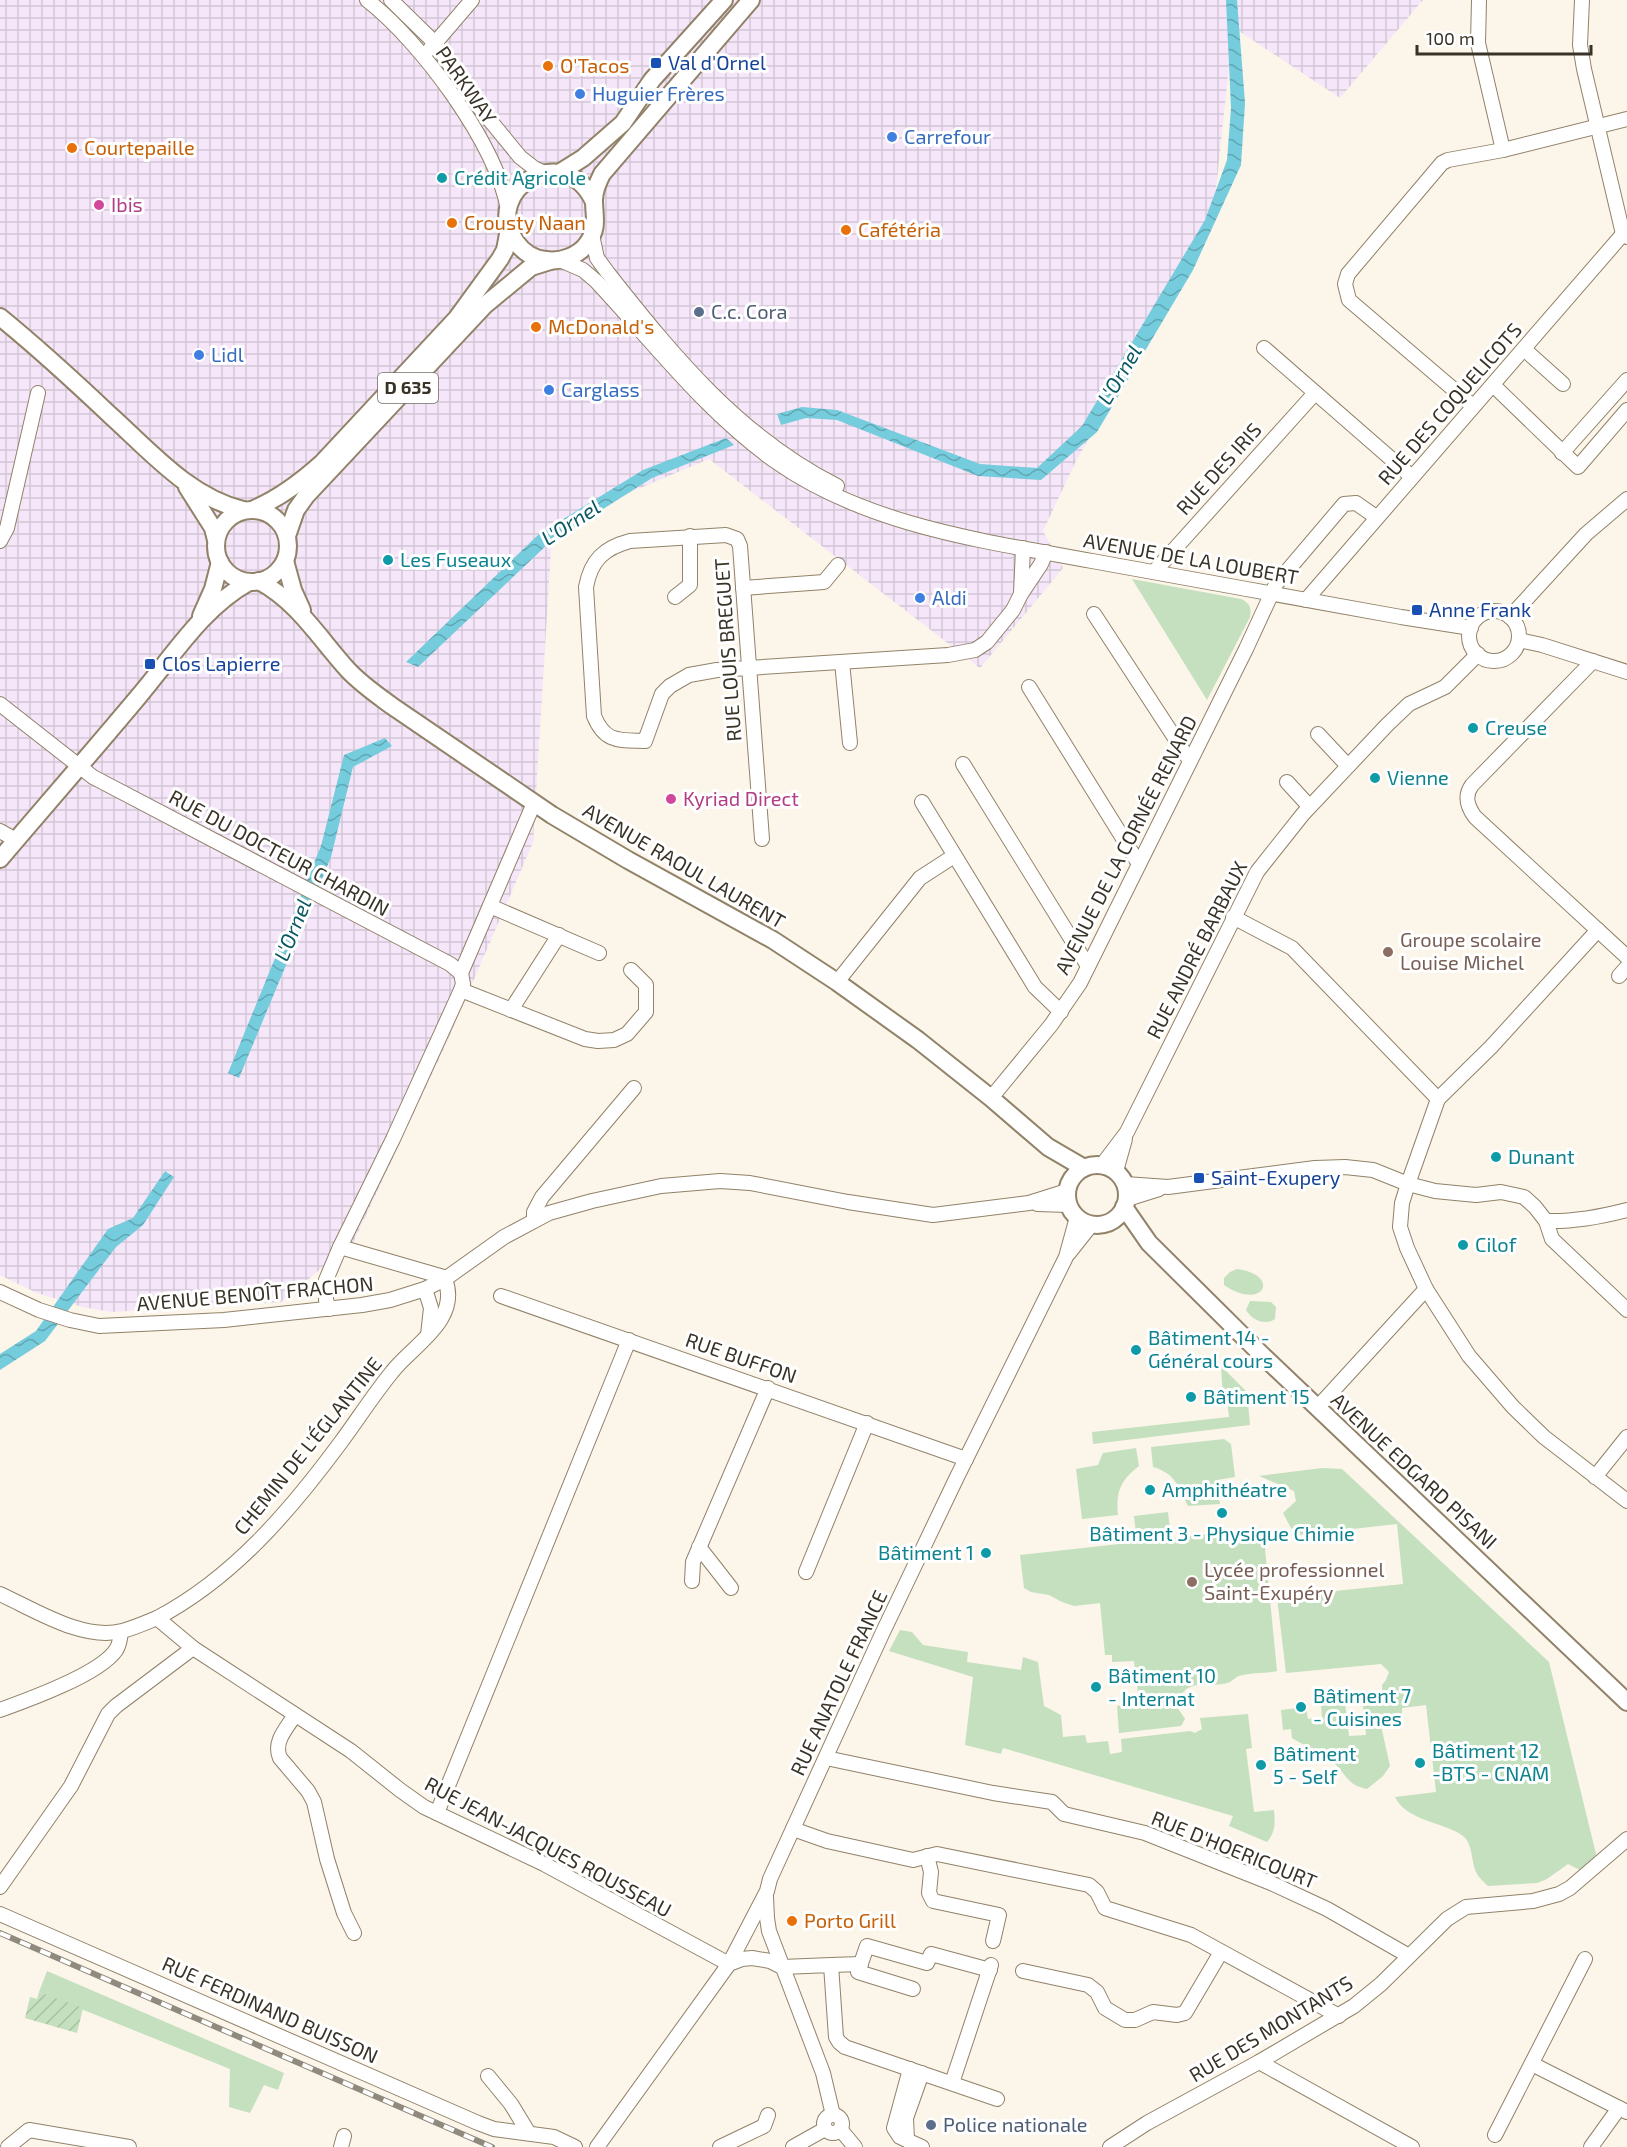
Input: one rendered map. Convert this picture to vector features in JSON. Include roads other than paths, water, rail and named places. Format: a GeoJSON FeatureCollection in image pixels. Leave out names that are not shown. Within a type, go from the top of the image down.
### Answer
{"type":"FeatureCollection","features":[{"type":"Feature","properties":{"kind":"main road"},"geometry":{"type":"LineString","coordinates":[[724,0],[652,80],[623,123],[583,158],[552,173],[528,179],[515,192],[508,210],[509,229],[518,245],[525,251],[532,256],[555,260],[578,252],[592,236],[596,220],[594,202],[598,181],[610,163],[751,0]]}},
{"type":"Feature","properties":{"kind":"main road"},"geometry":{"type":"LineString","coordinates":[[552,173],[580,182],[594,202]]}},
{"type":"Feature","properties":{"kind":"main road","name":"D 635"},"geometry":{"type":"LineString","coordinates":[[248,510],[280,496],[303,481],[458,318],[500,259],[509,229]]}},
{"type":"Feature","properties":{"kind":"main road","name":"D 635"},"geometry":{"type":"LineString","coordinates":[[288,536],[296,510],[306,496],[485,305],[531,267],[555,260]]}},
{"type":"Feature","properties":{"kind":"main road"},"geometry":{"type":"LineString","coordinates":[[0,317],[181,479],[213,500],[248,510],[269,513],[285,529],[289,544],[285,561],[274,574],[231,593],[198,622],[169,661],[0,860]]}},
{"type":"Feature","properties":{"kind":"main road"},"geometry":{"type":"LineString","coordinates":[[181,479],[213,528],[220,562],[232,576],[254,582]]}},
{"type":"Feature","properties":{"kind":"main road"},"geometry":{"type":"LineString","coordinates":[[216,540],[228,518],[248,510]]}},
{"type":"Feature","properties":{"kind":"main road","name":"AVENUE RAOUL LAURENT"},"geometry":{"type":"LineString","coordinates":[[285,561],[293,590],[305,616]]}},
{"type":"Feature","properties":{"kind":"main road"},"geometry":{"type":"LineString","coordinates":[[198,622],[213,589],[220,562]]}},
{"type":"Feature","properties":{"kind":"main road","name":"AVENUE RAOUL LAURENT"},"geometry":{"type":"LineString","coordinates":[[254,582],[283,597],[305,616],[348,670],[370,690],[534,803],[628,860],[773,940],[837,982],[918,1040],[1048,1147],[1084,1168]]}},
{"type":"Feature","properties":{"kind":"main road","name":"AVENUE RAOUL LAURENT"},"geometry":{"type":"LineString","coordinates":[[1048,1147],[1071,1198]]}},
{"type":"Feature","properties":{"kind":"main road"},"geometry":{"type":"LineString","coordinates":[[1084,1168],[1118,1191],[1103,1224],[1092,1224],[1071,1198],[1084,1168]]}},
{"type":"Feature","properties":{"kind":"main road","name":"AVENUE EDGARD PISANI"},"geometry":{"type":"LineString","coordinates":[[1118,1191],[1149,1243],[1317,1408],[1627,1702]]}},
{"type":"Feature","properties":{"kind":"street","name":"PARKWAY"},"geometry":{"type":"LineString","coordinates":[[367,0],[394,24],[451,94],[483,142],[505,192],[508,210]]}},
{"type":"Feature","properties":{"kind":"street","name":"PARKWAY"},"geometry":{"type":"LineString","coordinates":[[391,0],[435,44],[475,102],[520,157],[534,168],[552,173]]}},
{"type":"Feature","properties":{"kind":"street"},"geometry":{"type":"LineString","coordinates":[[423,57],[472,0]]}},
{"type":"Feature","properties":{"kind":"street"},"geometry":{"type":"LineString","coordinates":[[1479,0],[1478,43],[1503,150]]}},
{"type":"Feature","properties":{"kind":"street"},"geometry":{"type":"LineString","coordinates":[[1582,0],[1580,45],[1584,69],[1625,235]]}},
{"type":"Feature","properties":{"kind":"street"},"geometry":{"type":"LineString","coordinates":[[1473,406],[1349,300],[1346,284],[1348,274],[1442,163],[1627,119]]}},
{"type":"Feature","properties":{"kind":"street","name":"RUE DES COQUELICOTS"},"geometry":{"type":"LineString","coordinates":[[1306,600],[1473,406],[1625,235]]}},
{"type":"Feature","properties":{"kind":"street","name":"AVENUE DE LA LOUBERT"},"geometry":{"type":"LineString","coordinates":[[592,236],[597,258],[608,273],[690,370],[729,412],[786,458],[804,469],[906,520]]}},
{"type":"Feature","properties":{"kind":"street","name":"AVENUE DE LA LOUBERT"},"geometry":{"type":"LineString","coordinates":[[555,260],[583,270],[596,281],[704,401],[747,440],[810,483],[852,503],[963,536],[1306,600],[1471,628]]}},
{"type":"Feature","properties":{"kind":"street"},"geometry":{"type":"LineString","coordinates":[[1264,348],[1412,477]]}},
{"type":"Feature","properties":{"kind":"street"},"geometry":{"type":"LineString","coordinates":[[1524,350],[1563,384]]}},
{"type":"Feature","properties":{"kind":"street"},"geometry":{"type":"LineString","coordinates":[[1562,453],[1627,380]]}},
{"type":"Feature","properties":{"kind":"street"},"geometry":{"type":"LineString","coordinates":[[1493,385],[1578,467],[1627,408],[1614,395]]}},
{"type":"Feature","properties":{"kind":"street"},"geometry":{"type":"LineString","coordinates":[[0,541],[7,528],[38,393]]}},
{"type":"Feature","properties":{"kind":"street","name":"RUE DES IRIS"},"geometry":{"type":"LineString","coordinates":[[1154,572],[1315,393]]}},
{"type":"Feature","properties":{"kind":"street"},"geometry":{"type":"LineString","coordinates":[[1510,617],[1586,534],[1627,499]]}},
{"type":"Feature","properties":{"kind":"street","name":"AVENUE DE LA CORNÉE RENARD"},"geometry":{"type":"LineString","coordinates":[[991,1098],[1061,1011],[1080,983],[1271,593],[1282,575],[1344,504],[1356,503],[1376,517]]}},
{"type":"Feature","properties":{"kind":"street","name":"RUE LOUIS BREGUET"},"geometry":{"type":"LineString","coordinates":[[748,668],[700,672],[689,675],[670,686],[659,700],[645,741],[619,740],[607,736],[594,716],[586,587],[596,559],[617,544],[630,541],[726,535],[737,539],[740,546],[762,839]]}},
{"type":"Feature","properties":{"kind":"street"},"geometry":{"type":"LineString","coordinates":[[675,597],[690,585],[690,536]]}},
{"type":"Feature","properties":{"kind":"street"},"geometry":{"type":"LineString","coordinates":[[1021,594],[1023,548]]}},
{"type":"Feature","properties":{"kind":"street"},"geometry":{"type":"LineString","coordinates":[[748,668],[948,655],[975,650],[987,642],[1013,610],[1046,552]]}},
{"type":"Feature","properties":{"kind":"street"},"geometry":{"type":"LineString","coordinates":[[743,588],[824,582],[838,565]]}},
{"type":"Feature","properties":{"kind":"street"},"geometry":{"type":"LineString","coordinates":[[1491,611],[1498,611],[1510,617],[1516,623],[1519,640],[1516,648],[1502,659],[1485,659],[1478,654],[1470,642],[1471,628],[1478,617],[1491,611]]}},
{"type":"Feature","properties":{"kind":"street"},"geometry":{"type":"LineString","coordinates":[[1094,614],[1190,761]]}},
{"type":"Feature","properties":{"kind":"street"},"geometry":{"type":"LineString","coordinates":[[1519,640],[1627,672]]}},
{"type":"Feature","properties":{"kind":"street","name":"RUE ANDRÉ BARBAUX"},"geometry":{"type":"LineString","coordinates":[[1118,1191],[1127,1132],[1257,872],[1309,806],[1408,704],[1445,687],[1478,654]]}},
{"type":"Feature","properties":{"kind":"street"},"geometry":{"type":"LineString","coordinates":[[1593,661],[1472,785],[1467,797],[1470,811],[1475,817],[1627,957]]}},
{"type":"Feature","properties":{"kind":"street"},"geometry":{"type":"LineString","coordinates":[[842,662],[850,743]]}},
{"type":"Feature","properties":{"kind":"street"},"geometry":{"type":"LineString","coordinates":[[1029,687],[1139,864]]}},
{"type":"Feature","properties":{"kind":"street","name":"RUE DU DOCTEUR CHARDIN"},"geometry":{"type":"LineString","coordinates":[[0,704],[78,768],[93,777],[450,964],[461,973]]}},
{"type":"Feature","properties":{"kind":"street"},"geometry":{"type":"LineString","coordinates":[[1318,734],[1347,765]]}},
{"type":"Feature","properties":{"kind":"street"},"geometry":{"type":"LineString","coordinates":[[963,764],[1088,966]]}},
{"type":"Feature","properties":{"kind":"street"},"geometry":{"type":"LineString","coordinates":[[1287,782],[1309,806]]}},
{"type":"Feature","properties":{"kind":"street"},"geometry":{"type":"LineString","coordinates":[[922,802],[1035,987],[1061,1011]]}},
{"type":"Feature","properties":{"kind":"street"},"geometry":{"type":"LineString","coordinates":[[329,1309],[326,1300],[326,1280],[461,990],[463,984],[461,973],[534,803]]}},
{"type":"Feature","properties":{"kind":"street"},"geometry":{"type":"LineString","coordinates":[[0,831],[16,840]]}},
{"type":"Feature","properties":{"kind":"street"},"geometry":{"type":"LineString","coordinates":[[837,982],[920,878],[954,856]]}},
{"type":"Feature","properties":{"kind":"street"},"geometry":{"type":"LineString","coordinates":[[490,906],[599,953]]}},
{"type":"Feature","properties":{"kind":"street"},"geometry":{"type":"LineString","coordinates":[[1233,917],[1292,948],[1438,1099]]}},
{"type":"Feature","properties":{"kind":"street"},"geometry":{"type":"LineString","coordinates":[[1598,930],[1491,1047],[1438,1099],[1402,1203],[1400,1227],[1426,1289],[1469,1356],[1513,1407],[1544,1437],[1627,1501]]}},
{"type":"Feature","properties":{"kind":"street"},"geometry":{"type":"LineString","coordinates":[[512,1010],[559,935]]}},
{"type":"Feature","properties":{"kind":"street"},"geometry":{"type":"LineString","coordinates":[[461,990],[585,1039],[614,1040],[627,1034],[646,1012],[646,985],[631,970]]}},
{"type":"Feature","properties":{"kind":"street"},"geometry":{"type":"LineString","coordinates":[[534,1220],[534,1212],[542,1197],[634,1089]]}},
{"type":"Feature","properties":{"kind":"street"},"geometry":{"type":"LineString","coordinates":[[1118,1191],[1168,1187],[1315,1168],[1345,1167],[1373,1170],[1408,1184],[1435,1191],[1476,1195],[1501,1192],[1524,1197],[1536,1207],[1546,1221],[1552,1239],[1627,1310]]}},
{"type":"Feature","properties":{"kind":"street","name":"AVENUE BENOÎT FRACHON"},"geometry":{"type":"LineString","coordinates":[[0,1292],[39,1310],[99,1326],[224,1320],[390,1300],[425,1289],[446,1278],[504,1237],[534,1220],[566,1208],[661,1186],[720,1181],[750,1183],[848,1202],[933,1215],[1071,1198]]}},
{"type":"Feature","properties":{"kind":"street","name":"RUE ANATOLE FRANCE"},"geometry":{"type":"LineString","coordinates":[[1066,1257],[1071,1198]]}},
{"type":"Feature","properties":{"kind":"street"},"geometry":{"type":"LineString","coordinates":[[1546,1221],[1584,1219],[1627,1210]]}},
{"type":"Feature","properties":{"kind":"street","name":"RUE ANATOLE FRANCE"},"geometry":{"type":"LineString","coordinates":[[597,2147],[609,2141],[729,1964],[767,1891],[770,1879],[882,1634],[966,1459],[1066,1257],[1092,1224]]}},
{"type":"Feature","properties":{"kind":"street"},"geometry":{"type":"LineString","coordinates":[[340,1247],[446,1278]]}},
{"type":"Feature","properties":{"kind":"street","name":"CHEMIN DE L'ÉGLANTINE"},"geometry":{"type":"LineString","coordinates":[[157,1618],[203,1591],[258,1541],[340,1444],[393,1370],[428,1337],[440,1321],[448,1304],[449,1289],[446,1278]]}},
{"type":"Feature","properties":{"kind":"street"},"geometry":{"type":"LineString","coordinates":[[425,1289],[431,1308],[428,1337]]}},
{"type":"Feature","properties":{"kind":"street"},"geometry":{"type":"LineString","coordinates":[[1317,1408],[1426,1289]]}},
{"type":"Feature","properties":{"kind":"street","name":"RUE BUFFON"},"geometry":{"type":"LineString","coordinates":[[501,1296],[966,1459]]}},
{"type":"Feature","properties":{"kind":"street"},"geometry":{"type":"LineString","coordinates":[[437,1813],[629,1340]]}},
{"type":"Feature","properties":{"kind":"street"},"geometry":{"type":"LineString","coordinates":[[692,1581],[693,1562],[768,1388]]}},
{"type":"Feature","properties":{"kind":"street"},"geometry":{"type":"LineString","coordinates":[[806,1572],[867,1423]]}},
{"type":"Feature","properties":{"kind":"street"},"geometry":{"type":"LineString","coordinates":[[1595,1477],[1627,1437]]}},
{"type":"Feature","properties":{"kind":"street"},"geometry":{"type":"LineString","coordinates":[[699,1547],[730,1588]]}},
{"type":"Feature","properties":{"kind":"street"},"geometry":{"type":"LineString","coordinates":[[0,1594],[75,1629],[90,1632],[121,1632],[157,1618]]}},
{"type":"Feature","properties":{"kind":"street","name":"RUE JEAN-JACQUES ROUSSEAU"},"geometry":{"type":"LineString","coordinates":[[157,1618],[193,1648],[351,1751],[408,1795],[437,1813],[544,1864],[729,1964]]}},
{"type":"Feature","properties":{"kind":"street"},"geometry":{"type":"LineString","coordinates":[[0,1710],[42,1695],[105,1660],[115,1652],[121,1632]]}},
{"type":"Feature","properties":{"kind":"street"},"geometry":{"type":"LineString","coordinates":[[0,1887],[71,1786],[108,1714],[128,1696],[193,1648]]}},
{"type":"Feature","properties":{"kind":"street"},"geometry":{"type":"LineString","coordinates":[[295,1715],[278,1743],[277,1752],[314,1802],[327,1858],[344,1913],[354,1933]]}},
{"type":"Feature","properties":{"kind":"street","name":"RUE D'HOERICOURT"},"geometry":{"type":"LineString","coordinates":[[826,1758],[993,1793],[1052,1802],[1064,1814],[1145,1833],[1207,1856],[1327,1909],[1409,1956]]}},
{"type":"Feature","properties":{"kind":"street"},"geometry":{"type":"LineString","coordinates":[[793,1829],[827,1841],[913,1860],[938,1854],[1089,1886],[1097,1892],[1105,1908],[1191,1935],[1339,2016]]}},
{"type":"Feature","properties":{"kind":"street","name":"RUE DES MONTANTS"},"geometry":{"type":"LineString","coordinates":[[1110,2147],[1147,2123],[1339,2016],[1367,1996],[1447,1919],[1466,1907],[1533,1901],[1559,1894],[1570,1888],[1627,1839]]}},
{"type":"Feature","properties":{"kind":"street"},"geometry":{"type":"LineString","coordinates":[[927,1856],[931,1872],[929,1893],[933,1901],[999,1915],[993,1941]]}},
{"type":"Feature","properties":{"kind":"street"},"geometry":{"type":"LineString","coordinates":[[767,1891],[766,1918],[782,1967],[823,2073],[833,2115]]}},
{"type":"Feature","properties":{"kind":"street","name":"RUE FERDINAND BUISSON"},"geometry":{"type":"LineString","coordinates":[[0,1914],[478,2123],[494,2129],[554,2137],[575,2147]]}},
{"type":"Feature","properties":{"kind":"street"},"geometry":{"type":"LineString","coordinates":[[913,1989],[858,1972],[867,1946],[927,1963],[931,1954],[990,1968],[952,2084]]}},
{"type":"Feature","properties":{"kind":"street"},"geometry":{"type":"LineString","coordinates":[[1023,1971],[1088,1985],[1097,1992],[1105,2008],[1118,2017],[1135,2020],[1153,2012],[1177,2015],[1185,2013],[1221,1952]]}},
{"type":"Feature","properties":{"kind":"street"},"geometry":{"type":"LineString","coordinates":[[729,1964],[752,1958],[770,1961],[782,1967],[861,1964]]}},
{"type":"Feature","properties":{"kind":"street"},"geometry":{"type":"LineString","coordinates":[[1495,2135],[1585,1959]]}},
{"type":"Feature","properties":{"kind":"street"},"geometry":{"type":"LineString","coordinates":[[831,1965],[836,2037],[845,2047],[998,2099]]}},
{"type":"Feature","properties":{"kind":"street"},"geometry":{"type":"LineString","coordinates":[[1259,2062],[1412,2147]]}},
{"type":"Feature","properties":{"kind":"street"},"geometry":{"type":"LineString","coordinates":[[1532,2064],[1623,2110],[1591,2147]]}},
{"type":"Feature","properties":{"kind":"street"},"geometry":{"type":"LineString","coordinates":[[916,2071],[906,2118],[907,2140],[922,2147]]}},
{"type":"Feature","properties":{"kind":"street"},"geometry":{"type":"LineString","coordinates":[[488,2076],[511,2104],[528,2132]]}},
{"type":"Feature","properties":{"kind":"street"},"geometry":{"type":"LineString","coordinates":[[720,2147],[764,2126],[768,2115]]}},
{"type":"Feature","properties":{"kind":"street"},"geometry":{"type":"LineString","coordinates":[[825,2129],[824,2121],[828,2116],[838,2117],[841,2121],[840,2129],[855,2147]]}},
{"type":"Feature","properties":{"kind":"street"},"geometry":{"type":"LineString","coordinates":[[825,2129],[832,2133],[840,2129]]}},
{"type":"Feature","properties":{"kind":"street"},"geometry":{"type":"LineString","coordinates":[[793,2147],[825,2129]]}},
{"type":"Feature","properties":{"kind":"street"},"geometry":{"type":"LineString","coordinates":[[8,2147],[29,2130],[129,2147]]}},
{"type":"Feature","properties":{"kind":"water","name":"L'Ornel"},"geometry":{"type":"Polygon","coordinates":[[[1226,0],[1237,0],[1245,103],[1241,165],[1193,270],[1097,432],[1041,480],[978,476],[837,420],[806,418],[781,425],[777,414],[802,407],[837,410],[980,464],[1037,468],[1082,426],[1205,220],[1227,160],[1231,108],[1226,0]]]}},
{"type":"Feature","properties":{"kind":"water","name":"L'Ornel"},"geometry":{"type":"Polygon","coordinates":[[[726,438],[734,445],[652,478],[548,544],[418,667],[406,662],[539,534],[643,470],[726,438]]]}},
{"type":"Feature","properties":{"kind":"water","name":"L'Ornel"},"geometry":{"type":"Polygon","coordinates":[[[385,738],[392,746],[353,767],[331,857],[239,1078],[228,1073],[321,846],[344,755],[385,738]]]}},
{"type":"Feature","properties":{"kind":"water"},"geometry":{"type":"Polygon","coordinates":[[[165,1171],[174,1177],[143,1225],[116,1247],[45,1341],[0,1370],[0,1354],[36,1331],[108,1229],[133,1218],[165,1171]]]}},
{"type":"Feature","properties":{"kind":"railway"},"geometry":{"type":"LineString","coordinates":[[0,1933],[492,2147]]}},
{"type":"Feature","properties":{"kind":"place","name":"Val d'Ornel"},"geometry":{"type":"Point","coordinates":[656,63]}},
{"type":"Feature","properties":{"kind":"place","name":"O'Tacos"},"geometry":{"type":"Point","coordinates":[548,66]}},
{"type":"Feature","properties":{"kind":"place","name":"Huguier Frères"},"geometry":{"type":"Point","coordinates":[580,94]}},
{"type":"Feature","properties":{"kind":"place","name":"Carrefour"},"geometry":{"type":"Point","coordinates":[892,137]}},
{"type":"Feature","properties":{"kind":"place","name":"Courtepaille"},"geometry":{"type":"Point","coordinates":[72,148]}},
{"type":"Feature","properties":{"kind":"place","name":"Crédit Agricole"},"geometry":{"type":"Point","coordinates":[442,178]}},
{"type":"Feature","properties":{"kind":"place","name":"Ibis"},"geometry":{"type":"Point","coordinates":[99,205]}},
{"type":"Feature","properties":{"kind":"place","name":"Crousty Naan"},"geometry":{"type":"Point","coordinates":[452,223]}},
{"type":"Feature","properties":{"kind":"place","name":"Cafétéria"},"geometry":{"type":"Point","coordinates":[846,230]}},
{"type":"Feature","properties":{"kind":"place","name":"C.c. Cora"},"geometry":{"type":"Point","coordinates":[699,312]}},
{"type":"Feature","properties":{"kind":"place","name":"McDonald's"},"geometry":{"type":"Point","coordinates":[536,327]}},
{"type":"Feature","properties":{"kind":"place","name":"Lidl"},"geometry":{"type":"Point","coordinates":[199,355]}},
{"type":"Feature","properties":{"kind":"place","name":"Carglass"},"geometry":{"type":"Point","coordinates":[549,390]}},
{"type":"Feature","properties":{"kind":"place","name":"Les Fuseaux"},"geometry":{"type":"Point","coordinates":[388,560]}},
{"type":"Feature","properties":{"kind":"place","name":"Aldi"},"geometry":{"type":"Point","coordinates":[920,598]}},
{"type":"Feature","properties":{"kind":"place","name":"Anne Frank"},"geometry":{"type":"Point","coordinates":[1417,610]}},
{"type":"Feature","properties":{"kind":"place","name":"Clos Lapierre"},"geometry":{"type":"Point","coordinates":[150,664]}},
{"type":"Feature","properties":{"kind":"place","name":"Creuse"},"geometry":{"type":"Point","coordinates":[1473,728]}},
{"type":"Feature","properties":{"kind":"place","name":"Vienne"},"geometry":{"type":"Point","coordinates":[1375,778]}},
{"type":"Feature","properties":{"kind":"place","name":"Kyriad Direct"},"geometry":{"type":"Point","coordinates":[671,799]}},
{"type":"Feature","properties":{"kind":"place","name":"Groupe scolaire Louise Michel"},"geometry":{"type":"Point","coordinates":[1388,952]}},
{"type":"Feature","properties":{"kind":"place","name":"Dunant"},"geometry":{"type":"Point","coordinates":[1496,1157]}},
{"type":"Feature","properties":{"kind":"place","name":"Saint-Exupery"},"geometry":{"type":"Point","coordinates":[1199,1178]}},
{"type":"Feature","properties":{"kind":"place","name":"Cilof"},"geometry":{"type":"Point","coordinates":[1463,1245]}},
{"type":"Feature","properties":{"kind":"place","name":"Bâtiment 14 - Général cours"},"geometry":{"type":"Point","coordinates":[1136,1350]}},
{"type":"Feature","properties":{"kind":"place","name":"Bâtiment 15"},"geometry":{"type":"Point","coordinates":[1191,1397]}},
{"type":"Feature","properties":{"kind":"place","name":"Amphithéatre"},"geometry":{"type":"Point","coordinates":[1150,1490]}},
{"type":"Feature","properties":{"kind":"place","name":"Bâtiment 3 - Physique Chimie"},"geometry":{"type":"Point","coordinates":[1222,1513]}},
{"type":"Feature","properties":{"kind":"place","name":"Bâtiment 1"},"geometry":{"type":"Point","coordinates":[986,1553]}},
{"type":"Feature","properties":{"kind":"place","name":"Lycée professionnel Saint-Exupéry"},"geometry":{"type":"Point","coordinates":[1192,1582]}},
{"type":"Feature","properties":{"kind":"place","name":"Bâtiment 10 - Internat"},"geometry":{"type":"Point","coordinates":[1096,1687]}},
{"type":"Feature","properties":{"kind":"place","name":"Bâtiment 7 - Cuisines"},"geometry":{"type":"Point","coordinates":[1301,1707]}},
{"type":"Feature","properties":{"kind":"place","name":"Bâtiment 12 -BTS - CNAM"},"geometry":{"type":"Point","coordinates":[1420,1763]}},
{"type":"Feature","properties":{"kind":"place","name":"Bâtiment 5 - Self"},"geometry":{"type":"Point","coordinates":[1261,1765]}},
{"type":"Feature","properties":{"kind":"place","name":"Porto Grill"},"geometry":{"type":"Point","coordinates":[792,1921]}},
{"type":"Feature","properties":{"kind":"place","name":"Police nationale"},"geometry":{"type":"Point","coordinates":[931,2125]}}]}
